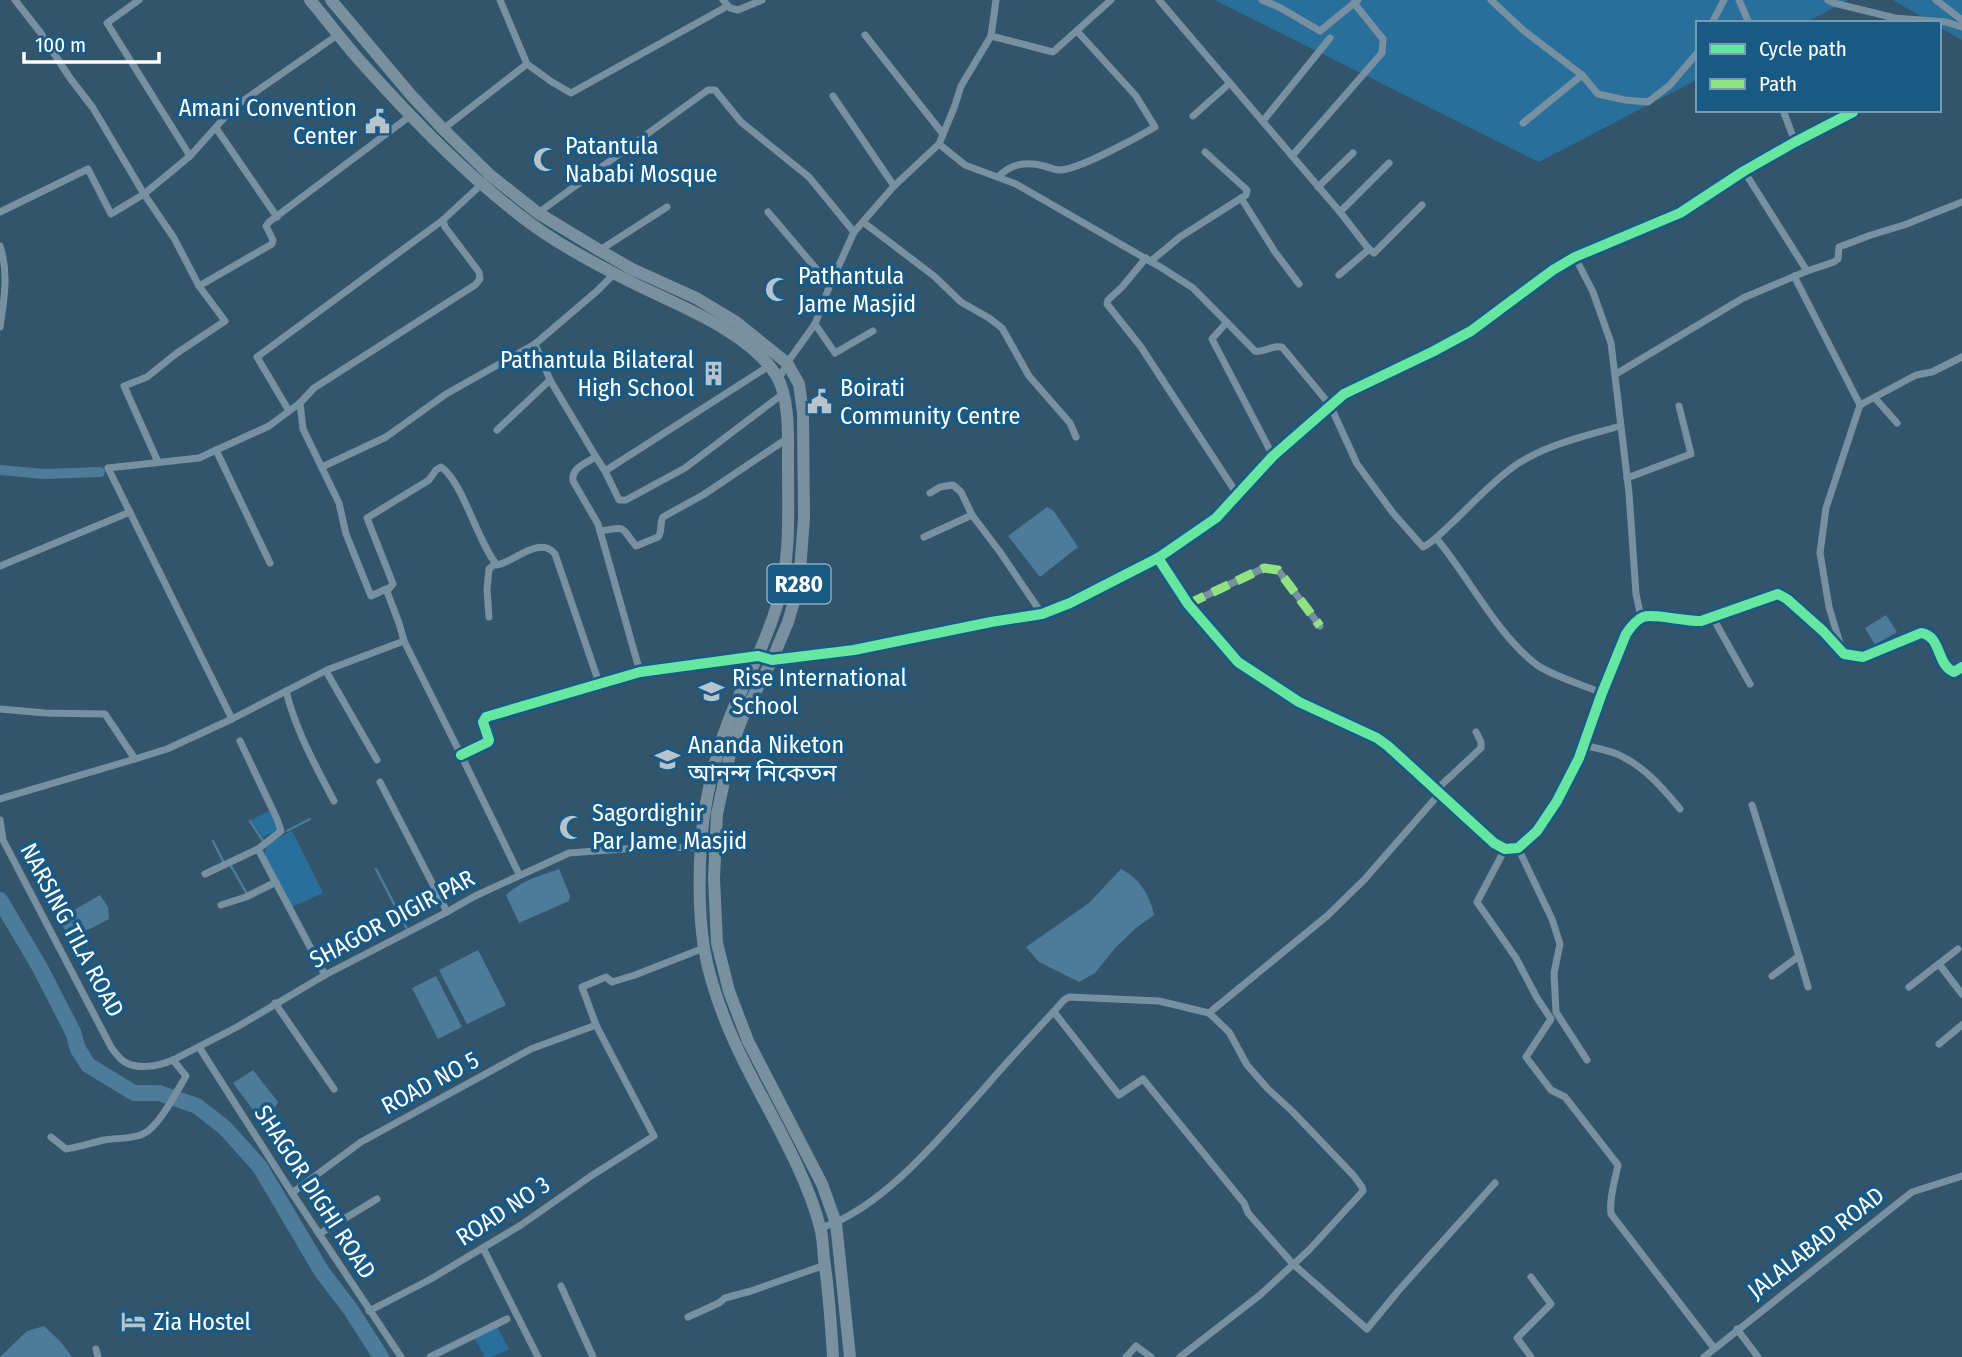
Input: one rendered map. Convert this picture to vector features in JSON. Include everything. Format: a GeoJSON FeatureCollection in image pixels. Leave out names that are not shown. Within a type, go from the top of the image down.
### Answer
{"type":"FeatureCollection","features":[{"type":"Feature","properties":{"kind":"main road","name":"R280"},"geometry":{"type":"LineString","coordinates":[[310,0],[410,116],[486,180],[538,229],[615,273],[696,298],[736,322],[787,363],[799,384],[803,413],[804,518],[799,584],[788,622],[732,745],[717,814],[714,878],[717,943],[729,990],[748,1041],[822,1184],[836,1223],[850,1357]]}},
{"type":"Feature","properties":{"kind":"main road","name":"R280"},"geometry":{"type":"LineString","coordinates":[[334,1],[411,95],[486,180],[749,345],[779,379],[788,438],[789,531],[784,575],[768,632],[733,711],[714,766],[705,807],[701,847],[704,948],[715,993],[743,1059],[804,1182],[821,1228],[829,1285],[834,1357]]}},
{"type":"Feature","properties":{"kind":"main road"},"geometry":{"type":"LineString","coordinates":[[370,72],[383,62]]}},
{"type":"Feature","properties":{"kind":"street"},"geometry":{"type":"LineString","coordinates":[[15,0],[93,108],[144,194],[174,238],[199,286],[225,321],[147,377],[124,386],[158,463]]}},
{"type":"Feature","properties":{"kind":"street"},"geometry":{"type":"LineString","coordinates":[[139,0],[107,23],[190,156]]}},
{"type":"Feature","properties":{"kind":"street"},"geometry":{"type":"LineString","coordinates":[[500,0],[527,64],[571,93],[724,4],[738,10],[762,0]]}},
{"type":"Feature","properties":{"kind":"street"},"geometry":{"type":"LineString","coordinates":[[779,379],[815,324],[854,232],[894,186],[939,144],[961,86],[991,36],[996,0]]}},
{"type":"Feature","properties":{"kind":"street"},"geometry":{"type":"LineString","coordinates":[[991,36],[1053,52],[1111,0]]}},
{"type":"Feature","properties":{"kind":"street"},"geometry":{"type":"LineString","coordinates":[[1159,0],[1340,212],[1367,248],[1374,253],[1422,205]]}},
{"type":"Feature","properties":{"kind":"street"},"geometry":{"type":"LineString","coordinates":[[1262,0],[1320,32],[1356,2],[1383,39],[1382,53],[1292,156]]}},
{"type":"Feature","properties":{"kind":"street"},"geometry":{"type":"LineString","coordinates":[[1491,0],[1520,28],[1582,75],[1598,94],[1648,102],[1670,85],[1696,54]]}},
{"type":"Feature","properties":{"kind":"street"},"geometry":{"type":"LineString","coordinates":[[1713,21],[1724,0]]}},
{"type":"Feature","properties":{"kind":"street"},"geometry":{"type":"LineString","coordinates":[[1739,0],[1748,21]]}},
{"type":"Feature","properties":{"kind":"street"},"geometry":{"type":"LineString","coordinates":[[1828,0],[1895,18],[1933,21]]}},
{"type":"Feature","properties":{"kind":"street"},"geometry":{"type":"LineString","coordinates":[[1936,0],[1962,20]]}},
{"type":"Feature","properties":{"kind":"street"},"geometry":{"type":"LineString","coordinates":[[1941,22],[1962,27]]}},
{"type":"Feature","properties":{"kind":"street"},"geometry":{"type":"LineString","coordinates":[[998,177],[1014,165],[1039,164],[1060,170],[1077,166],[1155,127],[1136,96],[1077,31]]}},
{"type":"Feature","properties":{"kind":"street"},"geometry":{"type":"LineString","coordinates":[[0,212],[88,169],[111,214],[144,194],[190,156],[234,107],[339,34]]}},
{"type":"Feature","properties":{"kind":"street"},"geometry":{"type":"LineString","coordinates":[[865,34],[943,134]]}},
{"type":"Feature","properties":{"kind":"street"},"geometry":{"type":"LineString","coordinates":[[1263,121],[1330,38]]}},
{"type":"Feature","properties":{"kind":"street"},"geometry":{"type":"LineString","coordinates":[[443,129],[527,64]]}},
{"type":"Feature","properties":{"kind":"street"},"geometry":{"type":"LineString","coordinates":[[1523,123],[1582,75]]}},
{"type":"Feature","properties":{"kind":"street"},"geometry":{"type":"LineString","coordinates":[[1193,116],[1230,83]]}},
{"type":"Feature","properties":{"kind":"street"},"geometry":{"type":"LineString","coordinates":[[538,214],[708,90],[715,90],[741,122],[809,177],[854,232]]}},
{"type":"Feature","properties":{"kind":"street"},"geometry":{"type":"LineString","coordinates":[[832,96],[894,186]]}},
{"type":"Feature","properties":{"kind":"street"},"geometry":{"type":"LineString","coordinates":[[1784,112],[1795,142]]}},
{"type":"Feature","properties":{"kind":"street"},"geometry":{"type":"LineString","coordinates":[[461,755],[489,741],[483,722],[486,717],[640,672],[758,656],[772,660],[854,650],[1042,614],[1070,603],[1158,558],[1216,518],[1273,456],[1344,394],[1472,331],[1553,270],[1575,257],[1680,213],[1795,142],[1853,113]]}},
{"type":"Feature","properties":{"kind":"street"},"geometry":{"type":"LineString","coordinates":[[199,286],[272,244],[273,240],[266,226],[410,116]]}},
{"type":"Feature","properties":{"kind":"street"},"geometry":{"type":"LineString","coordinates":[[216,128],[277,217]]}},
{"type":"Feature","properties":{"kind":"street"},"geometry":{"type":"LineString","coordinates":[[939,144],[965,164],[1016,184],[1148,259],[1193,288],[1255,351],[1261,352],[1274,345],[1282,347],[1330,405],[1357,464],[1393,513],[1423,547],[1490,486],[1539,451],[1620,426]]}},
{"type":"Feature","properties":{"kind":"street"},"geometry":{"type":"LineString","coordinates":[[1205,152],[1247,190],[1246,195],[1148,259],[1107,304],[1141,347],[1237,494]]}},
{"type":"Feature","properties":{"kind":"street"},"geometry":{"type":"LineString","coordinates":[[1318,187],[1353,153]]}},
{"type":"Feature","properties":{"kind":"street"},"geometry":{"type":"LineString","coordinates":[[1340,212],[1389,163]]}},
{"type":"Feature","properties":{"kind":"street"},"geometry":{"type":"LineString","coordinates":[[1744,172],[1807,271]]}},
{"type":"Feature","properties":{"kind":"street"},"geometry":{"type":"LineString","coordinates":[[289,411],[257,357],[443,220],[486,180]]}},
{"type":"Feature","properties":{"kind":"street"},"geometry":{"type":"LineString","coordinates":[[1241,198],[1299,284]]}},
{"type":"Feature","properties":{"kind":"street"},"geometry":{"type":"LineString","coordinates":[[1616,374],[1743,298],[1834,262],[1838,258],[1839,247],[1904,226],[1962,202]]}},
{"type":"Feature","properties":{"kind":"street"},"geometry":{"type":"LineString","coordinates":[[599,250],[667,207]]}},
{"type":"Feature","properties":{"kind":"street"},"geometry":{"type":"LineString","coordinates":[[768,212],[830,285]]}},
{"type":"Feature","properties":{"kind":"street"},"geometry":{"type":"LineString","coordinates":[[232,719],[108,468],[199,458],[269,426],[300,403],[314,388],[475,285],[480,279],[479,272],[445,227],[443,220]]}},
{"type":"Feature","properties":{"kind":"street"},"geometry":{"type":"LineString","coordinates":[[863,222],[934,276],[961,302],[1002,328],[1029,376],[1070,423],[1076,437]]}},
{"type":"Feature","properties":{"kind":"street"},"geometry":{"type":"LineString","coordinates":[[0,246],[5,261],[5,294],[0,327]]}},
{"type":"Feature","properties":{"kind":"street"},"geometry":{"type":"LineString","coordinates":[[1339,275],[1367,251],[1367,248]]}},
{"type":"Feature","properties":{"kind":"street"},"geometry":{"type":"LineString","coordinates":[[1575,257],[1593,292],[1611,344],[1627,478],[1636,594],[1641,617]]}},
{"type":"Feature","properties":{"kind":"street"},"geometry":{"type":"LineString","coordinates":[[322,467],[386,437],[446,394],[536,344],[615,273]]}},
{"type":"Feature","properties":{"kind":"street"},"geometry":{"type":"LineString","coordinates":[[1794,276],[1860,405],[1826,508],[1820,553],[1829,607],[1844,654]]}},
{"type":"Feature","properties":{"kind":"street"},"geometry":{"type":"LineString","coordinates":[[1227,322],[1212,339],[1273,456]]}},
{"type":"Feature","properties":{"kind":"street"},"geometry":{"type":"LineString","coordinates":[[815,324],[835,353],[873,331]]}},
{"type":"Feature","properties":{"kind":"street"},"geometry":{"type":"LineString","coordinates":[[536,344],[550,380],[622,502],[685,468],[783,393]]}},
{"type":"Feature","properties":{"kind":"street"},"geometry":{"type":"LineString","coordinates":[[1860,405],[1916,375],[1932,372],[1962,357]]}},
{"type":"Feature","properties":{"kind":"street"},"geometry":{"type":"LineString","coordinates":[[605,471],[769,366]]}},
{"type":"Feature","properties":{"kind":"street"},"geometry":{"type":"LineString","coordinates":[[497,430],[550,380]]}},
{"type":"Feature","properties":{"kind":"street"},"geometry":{"type":"LineString","coordinates":[[1875,398],[1897,423]]}},
{"type":"Feature","properties":{"kind":"street"},"geometry":{"type":"LineString","coordinates":[[300,403],[303,429],[339,503],[346,534],[371,596],[386,589],[387,591]]}},
{"type":"Feature","properties":{"kind":"street"},"geometry":{"type":"LineString","coordinates":[[1627,478],[1691,454],[1679,405]]}},
{"type":"Feature","properties":{"kind":"street"},"geometry":{"type":"LineString","coordinates":[[600,531],[621,528],[636,546],[658,537],[663,517],[703,495],[788,438]]}},
{"type":"Feature","properties":{"kind":"street"},"geometry":{"type":"LineString","coordinates":[[216,450],[270,563]]}},
{"type":"Feature","properties":{"kind":"street"},"geometry":{"type":"LineString","coordinates":[[596,457],[574,471],[573,481],[598,524],[640,672]]}},
{"type":"Feature","properties":{"kind":"street"},"geometry":{"type":"LineString","coordinates":[[387,591],[393,584],[367,518],[429,480],[441,467],[446,470],[460,493],[479,537],[495,564]]}},
{"type":"Feature","properties":{"kind":"street"},"geometry":{"type":"LineString","coordinates":[[930,494],[940,487],[953,485],[961,492],[972,515],[1042,614]]}},
{"type":"Feature","properties":{"kind":"street"},"geometry":{"type":"LineString","coordinates":[[0,566],[130,512]]}},
{"type":"Feature","properties":{"kind":"street"},"geometry":{"type":"LineString","coordinates":[[924,537],[972,515]]}},
{"type":"Feature","properties":{"kind":"street"},"geometry":{"type":"LineString","coordinates":[[1436,538],[1516,648],[1540,667],[1602,693]]}},
{"type":"Feature","properties":{"kind":"street"},"geometry":{"type":"LineString","coordinates":[[489,617],[489,569],[495,564],[500,565],[542,546],[552,549],[569,590],[599,683]]}},
{"type":"Feature","properties":{"kind":"street"},"geometry":{"type":"LineString","coordinates":[[1158,558],[1188,604],[1238,662],[1299,702],[1377,738],[1483,834],[1505,849],[1518,848],[1537,831],[1558,801],[1584,745],[1626,634],[1641,617],[1652,616],[1690,622],[1713,618],[1778,594],[1823,631],[1844,654],[1863,657],[1921,634],[1928,634],[1934,640],[1946,668],[1954,672],[1962,667]]}},
{"type":"Feature","properties":{"kind":"street"},"geometry":{"type":"LineString","coordinates":[[1188,604],[1264,568],[1278,570],[1320,626]]}},
{"type":"Feature","properties":{"kind":"street"},"geometry":{"type":"LineString","coordinates":[[387,591],[404,641],[519,874]]}},
{"type":"Feature","properties":{"kind":"street"},"geometry":{"type":"LineString","coordinates":[[1713,618],[1750,684]]}},
{"type":"Feature","properties":{"kind":"street"},"geometry":{"type":"LineString","coordinates":[[0,799],[167,749],[326,671],[404,641]]}},
{"type":"Feature","properties":{"kind":"street"},"geometry":{"type":"LineString","coordinates":[[326,671],[377,760]]}},
{"type":"Feature","properties":{"kind":"street"},"geometry":{"type":"LineString","coordinates":[[286,691],[308,753],[334,801]]}},
{"type":"Feature","properties":{"kind":"street"},"geometry":{"type":"LineString","coordinates":[[0,709],[105,714],[135,759]]}},
{"type":"Feature","properties":{"kind":"street"},"geometry":{"type":"LineString","coordinates":[[1209,1013],[1336,907],[1364,880],[1438,791],[1481,748],[1482,742],[1476,732]]}},
{"type":"Feature","properties":{"kind":"street"},"geometry":{"type":"LineString","coordinates":[[205,874],[258,849],[281,831],[240,741]]}},
{"type":"Feature","properties":{"kind":"street"},"geometry":{"type":"LineString","coordinates":[[1584,745],[1616,754],[1631,762],[1656,779],[1680,809]]}},
{"type":"Feature","properties":{"kind":"street"},"geometry":{"type":"LineString","coordinates":[[380,782],[447,912]]}},
{"type":"Feature","properties":{"kind":"street"},"geometry":{"type":"LineString","coordinates":[[1752,805],[1808,987]]}},
{"type":"Feature","properties":{"kind":"street","name":"NARSING TILA ROAD"},"geometry":{"type":"LineString","coordinates":[[0,820],[3,840],[117,1055]]}},
{"type":"Feature","properties":{"kind":"street","name":"SHAGOR DIGIR PAR"},"geometry":{"type":"LineString","coordinates":[[117,1055],[123,1062],[132,1065],[152,1066],[173,1060],[237,1027],[325,975],[475,896],[569,853],[650,847],[715,848]]}},
{"type":"Feature","properties":{"kind":"street"},"geometry":{"type":"LineString","coordinates":[[1518,848],[1552,919],[1560,944],[1554,973],[1553,1015],[1527,1054],[1527,1059],[1552,1090],[1566,1097],[1618,1165],[1611,1214],[1714,1348]]}},
{"type":"Feature","properties":{"kind":"street"},"geometry":{"type":"LineString","coordinates":[[258,849],[325,975]]}},
{"type":"Feature","properties":{"kind":"street"},"geometry":{"type":"LineString","coordinates":[[1505,849],[1477,902],[1516,958],[1537,998],[1587,1060]]}},
{"type":"Feature","properties":{"kind":"street"},"geometry":{"type":"LineString","coordinates":[[221,905],[246,897],[275,882]]}},
{"type":"Feature","properties":{"kind":"street"},"geometry":{"type":"LineString","coordinates":[[596,1025],[581,989],[583,986],[606,977],[612,982],[635,975],[704,948]]}},
{"type":"Feature","properties":{"kind":"street"},"geometry":{"type":"LineString","coordinates":[[1909,987],[1958,949]]}},
{"type":"Feature","properties":{"kind":"street"},"geometry":{"type":"LineString","coordinates":[[1772,976],[1799,956]]}},
{"type":"Feature","properties":{"kind":"street"},"geometry":{"type":"LineString","coordinates":[[1939,964],[1962,994]]}},
{"type":"Feature","properties":{"kind":"street"},"geometry":{"type":"LineString","coordinates":[[821,1228],[836,1223],[869,1204],[909,1169],[1069,997],[1159,1001],[1209,1013],[1229,1032],[1247,1065],[1363,1191],[1309,1250],[1260,1294],[1180,1357]]}},
{"type":"Feature","properties":{"kind":"street"},"geometry":{"type":"LineString","coordinates":[[275,1003],[334,1089]]}},
{"type":"Feature","properties":{"kind":"street"},"geometry":{"type":"LineString","coordinates":[[1054,1012],[1119,1095],[1143,1079],[1244,1203],[1248,1213],[1293,1264],[1367,1329],[1495,1183]]}},
{"type":"Feature","properties":{"kind":"street","name":"ROAD NO 3"},"geometry":{"type":"LineString","coordinates":[[369,1311],[429,1280],[521,1225],[654,1136],[596,1025]]}},
{"type":"Feature","properties":{"kind":"street","name":"ROAD NO 5"},"geometry":{"type":"LineString","coordinates":[[292,1193],[361,1142],[531,1049],[596,1025]]}},
{"type":"Feature","properties":{"kind":"street"},"geometry":{"type":"LineString","coordinates":[[1939,1044],[1962,1025]]}},
{"type":"Feature","properties":{"kind":"street","name":"SHAGOR DIGHI ROAD"},"geometry":{"type":"LineString","coordinates":[[199,1047],[401,1357]]}},
{"type":"Feature","properties":{"kind":"street"},"geometry":{"type":"LineString","coordinates":[[51,1137],[66,1149],[143,1134],[167,1108],[186,1076],[173,1060]]}},
{"type":"Feature","properties":{"kind":"street","name":"JALALABAD ROAD"},"geometry":{"type":"LineString","coordinates":[[1703,1357],[1912,1192],[1962,1176]]}},
{"type":"Feature","properties":{"kind":"street"},"geometry":{"type":"LineString","coordinates":[[319,1234],[377,1199]]}},
{"type":"Feature","properties":{"kind":"street"},"geometry":{"type":"LineString","coordinates":[[483,1248],[538,1357]]}},
{"type":"Feature","properties":{"kind":"street"},"geometry":{"type":"LineString","coordinates":[[688,1317],[725,1298],[751,1292],[825,1265]]}},
{"type":"Feature","properties":{"kind":"street"},"geometry":{"type":"LineString","coordinates":[[1531,1276],[1551,1304],[1517,1338],[1531,1357]]}},
{"type":"Feature","properties":{"kind":"street"},"geometry":{"type":"LineString","coordinates":[[561,1286],[593,1357]]}},
{"type":"Feature","properties":{"kind":"street"},"geometry":{"type":"LineString","coordinates":[[430,1357],[507,1319]]}},
{"type":"Feature","properties":{"kind":"street"},"geometry":{"type":"LineString","coordinates":[[1737,1329],[1758,1357]]}},
{"type":"Feature","properties":{"kind":"street"},"geometry":{"type":"LineString","coordinates":[[1126,1357],[1136,1346],[1151,1357]]}},
{"type":"Feature","properties":{"kind":"shaded area"},"geometry":{"type":"Polygon","coordinates":[[[1215,0],[1848,0],[1809,21],[1696,21],[1696,80],[1539,162],[1215,0]]]}},
{"type":"Feature","properties":{"kind":"shaded area"},"geometry":{"type":"Polygon","coordinates":[[[1893,0],[1962,0],[1962,40],[1941,28],[1941,21],[1929,21],[1893,0]]]}},
{"type":"Feature","properties":{"kind":"shaded area"},"geometry":{"type":"Polygon","coordinates":[[[1047,507],[1053,510],[1078,547],[1040,577],[1008,536],[1047,507]]]}},
{"type":"Feature","properties":{"kind":"shaded area"},"geometry":{"type":"Polygon","coordinates":[[[1886,615],[1897,632],[1875,645],[1865,628],[1886,615]]]}},
{"type":"Feature","properties":{"kind":"shaded area"},"geometry":{"type":"Polygon","coordinates":[[[269,811],[278,830],[263,837],[251,820],[269,811]]]}},
{"type":"Feature","properties":{"kind":"shaded area"},"geometry":{"type":"Polygon","coordinates":[[[292,831],[323,893],[292,907],[264,856],[267,843],[292,831]]]}},
{"type":"Feature","properties":{"kind":"shaded area"},"geometry":{"type":"Polygon","coordinates":[[[559,869],[570,896],[569,901],[519,923],[506,895],[524,882],[559,869]]]}},
{"type":"Feature","properties":{"kind":"shaded area"},"geometry":{"type":"Polygon","coordinates":[[[1121,869],[1143,888],[1154,915],[1116,947],[1095,973],[1079,982],[1039,962],[1026,947],[1089,903],[1121,869]]]}},
{"type":"Feature","properties":{"kind":"shaded area"},"geometry":{"type":"Polygon","coordinates":[[[100,895],[108,907],[109,919],[69,936],[58,919],[100,895]]]}},
{"type":"Feature","properties":{"kind":"shaded area"},"geometry":{"type":"Polygon","coordinates":[[[478,950],[506,1005],[467,1024],[439,970],[478,950]]]}},
{"type":"Feature","properties":{"kind":"shaded area"},"geometry":{"type":"Polygon","coordinates":[[[436,976],[462,1027],[438,1039],[412,988],[436,976]]]}},
{"type":"Feature","properties":{"kind":"shaded area"},"geometry":{"type":"Polygon","coordinates":[[[253,1070],[278,1102],[259,1118],[233,1083],[253,1070]]]}},
{"type":"Feature","properties":{"kind":"shaded area"},"geometry":{"type":"Polygon","coordinates":[[[44,1326],[72,1357],[0,1357],[27,1331],[44,1326]]]}},
{"type":"Feature","properties":{"kind":"shaded area"},"geometry":{"type":"Polygon","coordinates":[[[497,1327],[509,1349],[492,1357],[485,1357],[474,1337],[497,1327]]]}},
{"type":"Feature","properties":{"kind":"waterway"},"geometry":{"type":"LineString","coordinates":[[0,470],[44,474],[100,472]]}},
{"type":"Feature","properties":{"kind":"waterway"},"geometry":{"type":"LineString","coordinates":[[287,831],[310,819]]}},
{"type":"Feature","properties":{"kind":"waterway"},"geometry":{"type":"LineString","coordinates":[[250,821],[263,841]]}},
{"type":"Feature","properties":{"kind":"waterway"},"geometry":{"type":"LineString","coordinates":[[213,841],[224,863]]}},
{"type":"Feature","properties":{"kind":"waterway"},"geometry":{"type":"LineString","coordinates":[[231,866],[247,894]]}},
{"type":"Feature","properties":{"kind":"waterway"},"geometry":{"type":"LineString","coordinates":[[376,869],[408,931]]}},
{"type":"Feature","properties":{"kind":"waterway"},"geometry":{"type":"LineString","coordinates":[[0,900],[39,966],[88,1065],[134,1093],[159,1093],[197,1106],[225,1128],[260,1167],[322,1272],[351,1310],[381,1357]]}},
{"type":"Feature","properties":{"kind":"marked path"},"geometry":{"type":"LineString","coordinates":[[1188,604],[1264,568],[1278,570],[1320,626]]}},
{"type":"Feature","properties":{"kind":"cycle path"},"geometry":{"type":"LineString","coordinates":[[461,755],[488,742],[483,722],[486,717],[640,672],[758,656],[772,660],[854,650],[1042,614],[1070,603],[1158,558],[1216,518],[1273,456],[1344,394],[1471,331],[1553,270],[1575,257],[1680,213],[1744,171],[1853,112]]}},
{"type":"Feature","properties":{"kind":"cycle path"},"geometry":{"type":"LineString","coordinates":[[1158,558],[1188,604],[1238,662],[1299,702],[1377,738],[1494,843],[1505,849],[1518,848],[1537,831],[1557,801],[1579,758],[1626,634],[1643,617],[1701,621],[1778,594],[1823,631],[1844,654],[1863,657],[1921,633],[1932,639],[1948,668],[1954,672],[1962,667]]}},
{"type":"Feature","properties":{"kind":"place","name":"Amani Convention Center"},"geometry":{"type":"Point","coordinates":[377,122]}},
{"type":"Feature","properties":{"kind":"place","name":"Patantula Nababi Mosque"},"geometry":{"type":"Point","coordinates":[545,160]}},
{"type":"Feature","properties":{"kind":"place","name":"Pathantula Jame Masjid"},"geometry":{"type":"Point","coordinates":[778,290]}},
{"type":"Feature","properties":{"kind":"place","name":"Pathantula Bilateral High School"},"geometry":{"type":"Point","coordinates":[714,374]}},
{"type":"Feature","properties":{"kind":"place","name":"Boirati Community Centre"},"geometry":{"type":"Point","coordinates":[820,402]}},
{"type":"Feature","properties":{"kind":"place","name":"Rise International School"},"geometry":{"type":"Point","coordinates":[712,692]}},
{"type":"Feature","properties":{"kind":"place","name":"Ananda Niketon আনন্দ নিকেতন"},"geometry":{"type":"Point","coordinates":[668,759]}},
{"type":"Feature","properties":{"kind":"place","name":"Sagordighir Par Jame Masjid"},"geometry":{"type":"Point","coordinates":[572,827]}},
{"type":"Feature","properties":{"kind":"place","name":"Zia Hostel"},"geometry":{"type":"Point","coordinates":[133,1322]}}]}
